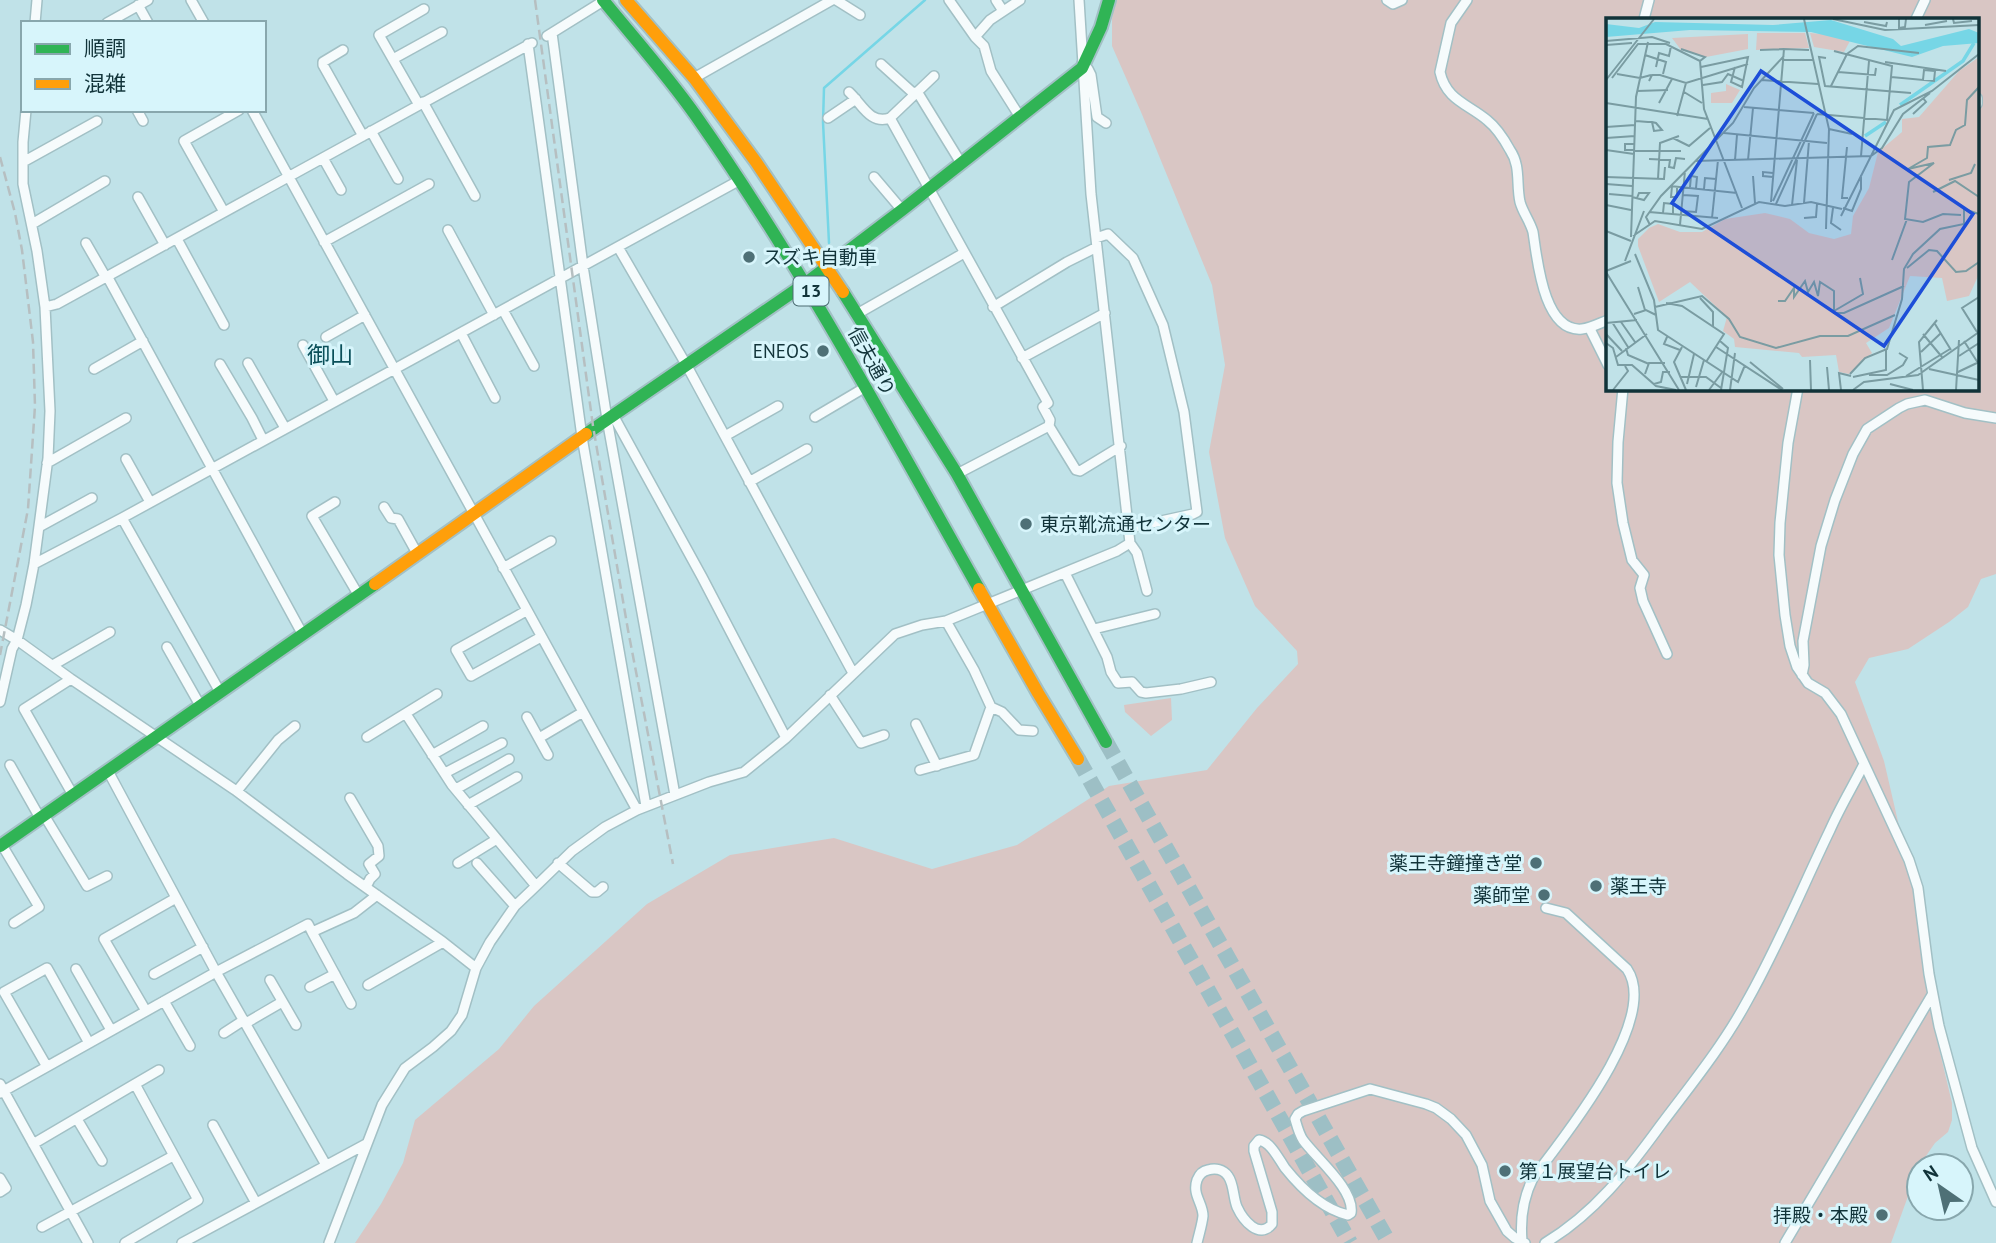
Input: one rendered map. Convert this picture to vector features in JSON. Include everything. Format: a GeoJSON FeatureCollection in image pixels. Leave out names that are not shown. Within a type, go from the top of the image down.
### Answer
{"type":"FeatureCollection","features":[{"type":"Feature","properties":{"kind":"main road","name":"信夫通り"},"geometry":{"type":"LineString","coordinates":[[604,0],[686,104],[740,180],[806,283],[1078,759]]}},
{"type":"Feature","properties":{"kind":"main road","name":"信夫通り"},"geometry":{"type":"LineString","coordinates":[[626,0],[694,78],[756,162],[858,314],[957,474],[1106,742]]}},
{"type":"Feature","properties":{"kind":"main road"},"geometry":{"type":"LineString","coordinates":[[1,846],[418,555],[610,417],[806,283],[930,189],[1082,68],[1101,27],[1109,0]]}},
{"type":"Feature","properties":{"kind":"street"},"geometry":{"type":"LineString","coordinates":[[35,21],[37,0]]}},
{"type":"Feature","properties":{"kind":"street"},"geometry":{"type":"LineString","coordinates":[[110,21],[148,0]]}},
{"type":"Feature","properties":{"kind":"street"},"geometry":{"type":"LineString","coordinates":[[191,0],[203,21]]}},
{"type":"Feature","properties":{"kind":"street"},"geometry":{"type":"LineString","coordinates":[[604,0],[550,34],[583,267],[676,795]]}},
{"type":"Feature","properties":{"kind":"street"},"geometry":{"type":"LineString","coordinates":[[694,78],[834,0],[860,15]]}},
{"type":"Feature","properties":{"kind":"street"},"geometry":{"type":"LineString","coordinates":[[949,0],[975,37],[985,46],[991,71],[1020,117]]}},
{"type":"Feature","properties":{"kind":"street"},"geometry":{"type":"LineString","coordinates":[[996,0],[1003,11]]}},
{"type":"Feature","properties":{"kind":"street"},"geometry":{"type":"LineString","coordinates":[[975,37],[990,20],[1020,0]]}},
{"type":"Feature","properties":{"kind":"street"},"geometry":{"type":"LineString","coordinates":[[1079,0],[1097,243],[1130,543],[1137,553],[1147,591]]}},
{"type":"Feature","properties":{"kind":"street"},"geometry":{"type":"LineString","coordinates":[[1387,0],[1393,4],[1402,0]]}},
{"type":"Feature","properties":{"kind":"street"},"geometry":{"type":"LineString","coordinates":[[1467,0],[1451,23],[1440,75],[1450,94],[1486,119],[1498,131],[1516,161],[1520,202],[1531,225],[1541,283],[1551,307],[1560,319],[1573,328],[1583,329],[1606,321]]}},
{"type":"Feature","properties":{"kind":"street"},"geometry":{"type":"LineString","coordinates":[[1644,18],[1649,0]]}},
{"type":"Feature","properties":{"kind":"street"},"geometry":{"type":"LineString","coordinates":[[1916,18],[1925,0]]}},
{"type":"Feature","properties":{"kind":"street"},"geometry":{"type":"LineString","coordinates":[[138,5],[147,21]]}},
{"type":"Feature","properties":{"kind":"street"},"geometry":{"type":"LineString","coordinates":[[424,9],[380,35],[475,196]]}},
{"type":"Feature","properties":{"kind":"street"},"geometry":{"type":"LineString","coordinates":[[393,59],[442,32]]}},
{"type":"Feature","properties":{"kind":"street"},"geometry":{"type":"LineString","coordinates":[[45,307],[57,304],[177,239],[531,43],[582,437],[641,808]]}},
{"type":"Feature","properties":{"kind":"street"},"geometry":{"type":"LineString","coordinates":[[343,50],[323,62],[323,65],[398,178]]}},
{"type":"Feature","properties":{"kind":"street"},"geometry":{"type":"LineString","coordinates":[[881,64],[918,93],[961,163]]}},
{"type":"Feature","properties":{"kind":"street"},"geometry":{"type":"LineString","coordinates":[[1082,68],[1088,69],[1091,75],[1097,117],[1106,122]]}},
{"type":"Feature","properties":{"kind":"street"},"geometry":{"type":"LineString","coordinates":[[828,118],[852,96],[875,120],[883,121],[890,118],[934,76]]}},
{"type":"Feature","properties":{"kind":"street"},"geometry":{"type":"LineString","coordinates":[[0,702],[12,649],[18,640],[34,564],[47,463],[50,411],[45,307],[23,184],[26,112]]}},
{"type":"Feature","properties":{"kind":"street"},"geometry":{"type":"LineString","coordinates":[[138,112],[143,121]]}},
{"type":"Feature","properties":{"kind":"street"},"geometry":{"type":"LineString","coordinates":[[224,212],[184,141],[235,112]]}},
{"type":"Feature","properties":{"kind":"street"},"geometry":{"type":"LineString","coordinates":[[253,112],[526,611],[641,808]]}},
{"type":"Feature","properties":{"kind":"street"},"geometry":{"type":"LineString","coordinates":[[890,118],[1048,403],[1042,407],[1050,420],[1049,426],[1076,470],[1080,471],[1121,446]]}},
{"type":"Feature","properties":{"kind":"street"},"geometry":{"type":"LineString","coordinates":[[23,162],[97,121]]}},
{"type":"Feature","properties":{"kind":"street"},"geometry":{"type":"LineString","coordinates":[[323,158],[341,190]]}},
{"type":"Feature","properties":{"kind":"street"},"geometry":{"type":"LineString","coordinates":[[874,177],[902,210]]}},
{"type":"Feature","properties":{"kind":"street"},"geometry":{"type":"LineString","coordinates":[[34,564],[740,180]]}},
{"type":"Feature","properties":{"kind":"street"},"geometry":{"type":"LineString","coordinates":[[32,224],[105,181]]}},
{"type":"Feature","properties":{"kind":"street"},"geometry":{"type":"LineString","coordinates":[[324,242],[429,184]]}},
{"type":"Feature","properties":{"kind":"street"},"geometry":{"type":"LineString","coordinates":[[138,197],[165,245]]}},
{"type":"Feature","properties":{"kind":"street"},"geometry":{"type":"LineString","coordinates":[[448,230],[534,366]]}},
{"type":"Feature","properties":{"kind":"street"},"geometry":{"type":"LineString","coordinates":[[993,307],[1108,234],[1133,258],[1163,325],[1172,355],[1190,448],[1197,512],[1129,528]]}},
{"type":"Feature","properties":{"kind":"street"},"geometry":{"type":"LineString","coordinates":[[177,239],[224,324]]}},
{"type":"Feature","properties":{"kind":"street"},"geometry":{"type":"LineString","coordinates":[[86,243],[143,341],[303,635]]}},
{"type":"Feature","properties":{"kind":"street"},"geometry":{"type":"LineString","coordinates":[[618,247],[687,366],[853,673]]}},
{"type":"Feature","properties":{"kind":"street"},"geometry":{"type":"LineString","coordinates":[[858,314],[964,253]]}},
{"type":"Feature","properties":{"kind":"street"},"geometry":{"type":"LineString","coordinates":[[1023,358],[1105,313]]}},
{"type":"Feature","properties":{"kind":"street"},"geometry":{"type":"LineString","coordinates":[[326,337],[365,315]]}},
{"type":"Feature","properties":{"kind":"street"},"geometry":{"type":"LineString","coordinates":[[1591,327],[1606,361]]}},
{"type":"Feature","properties":{"kind":"street"},"geometry":{"type":"LineString","coordinates":[[461,333],[495,398]]}},
{"type":"Feature","properties":{"kind":"street"},"geometry":{"type":"LineString","coordinates":[[94,369],[143,341]]}},
{"type":"Feature","properties":{"kind":"street"},"geometry":{"type":"LineString","coordinates":[[303,345],[334,401]]}},
{"type":"Feature","properties":{"kind":"street"},"geometry":{"type":"LineString","coordinates":[[248,363],[285,428]]}},
{"type":"Feature","properties":{"kind":"street"},"geometry":{"type":"LineString","coordinates":[[220,364],[253,418],[263,440]]}},
{"type":"Feature","properties":{"kind":"street"},"geometry":{"type":"LineString","coordinates":[[815,417],[864,388]]}},
{"type":"Feature","properties":{"kind":"street"},"geometry":{"type":"LineString","coordinates":[[1623,390],[1617,483],[1623,523],[1632,560],[1644,575],[1640,588],[1643,601],[1667,654]]}},
{"type":"Feature","properties":{"kind":"street"},"geometry":{"type":"LineString","coordinates":[[1798,390],[1787,453],[1779,555],[1793,659],[1802,675],[1813,687],[1825,693],[1841,714],[1909,860],[1919,888],[1939,1026],[1965,1128],[1977,1163],[1996,1202]]}},
{"type":"Feature","properties":{"kind":"street"},"geometry":{"type":"LineString","coordinates":[[1802,675],[1803,641],[1821,546],[1853,454],[1867,429],[1899,408],[1914,401],[1925,400],[1965,413],[1996,418]]}},
{"type":"Feature","properties":{"kind":"street"},"geometry":{"type":"LineString","coordinates":[[724,436],[778,405]]}},
{"type":"Feature","properties":{"kind":"street"},"geometry":{"type":"LineString","coordinates":[[610,417],[702,577],[786,738]]}},
{"type":"Feature","properties":{"kind":"street"},"geometry":{"type":"LineString","coordinates":[[47,463],[126,418]]}},
{"type":"Feature","properties":{"kind":"street"},"geometry":{"type":"LineString","coordinates":[[957,474],[1049,426]]}},
{"type":"Feature","properties":{"kind":"street"},"geometry":{"type":"LineString","coordinates":[[749,482],[807,449]]}},
{"type":"Feature","properties":{"kind":"street"},"geometry":{"type":"LineString","coordinates":[[126,459],[150,502]]}},
{"type":"Feature","properties":{"kind":"street"},"geometry":{"type":"LineString","coordinates":[[39,527],[92,498]]}},
{"type":"Feature","properties":{"kind":"street"},"geometry":{"type":"LineString","coordinates":[[335,502],[312,516],[359,596]]}},
{"type":"Feature","properties":{"kind":"street"},"geometry":{"type":"LineString","coordinates":[[384,507],[391,518],[398,519],[418,555]]}},
{"type":"Feature","properties":{"kind":"street"},"geometry":{"type":"LineString","coordinates":[[122,518],[220,692]]}},
{"type":"Feature","properties":{"kind":"street"},"geometry":{"type":"LineString","coordinates":[[503,568],[551,541]]}},
{"type":"Feature","properties":{"kind":"street"},"geometry":{"type":"LineString","coordinates":[[329,1243],[382,1105],[405,1068],[451,1031],[462,1014],[476,968],[490,942],[515,906],[558,863],[605,827],[641,808],[709,782],[744,772],[786,738],[895,634],[946,621],[1117,551],[1130,543]]}},
{"type":"Feature","properties":{"kind":"street"},"geometry":{"type":"LineString","coordinates":[[1065,573],[1118,683],[1132,682],[1141,692],[1146,693],[1211,682]]}},
{"type":"Feature","properties":{"kind":"street"},"geometry":{"type":"LineString","coordinates":[[526,611],[456,650],[471,676],[541,637]]}},
{"type":"Feature","properties":{"kind":"street"},"geometry":{"type":"LineString","coordinates":[[1094,629],[1155,614]]}},
{"type":"Feature","properties":{"kind":"street"},"geometry":{"type":"LineString","coordinates":[[946,621],[991,707],[1002,712],[1019,730],[1033,731]]}},
{"type":"Feature","properties":{"kind":"street"},"geometry":{"type":"LineString","coordinates":[[0,630],[237,791],[476,968]]}},
{"type":"Feature","properties":{"kind":"street"},"geometry":{"type":"LineString","coordinates":[[53,664],[110,632]]}},
{"type":"Feature","properties":{"kind":"street"},"geometry":{"type":"LineString","coordinates":[[167,647],[201,707]]}},
{"type":"Feature","properties":{"kind":"street"},"geometry":{"type":"LineString","coordinates":[[71,679],[24,709],[73,795]]}},
{"type":"Feature","properties":{"kind":"street"},"geometry":{"type":"LineString","coordinates":[[367,737],[437,694]]}},
{"type":"Feature","properties":{"kind":"street"},"geometry":{"type":"LineString","coordinates":[[830,695],[861,743],[884,735]]}},
{"type":"Feature","properties":{"kind":"street"},"geometry":{"type":"LineString","coordinates":[[920,770],[974,755],[991,707]]}},
{"type":"Feature","properties":{"kind":"street"},"geometry":{"type":"LineString","coordinates":[[539,738],[583,712]]}},
{"type":"Feature","properties":{"kind":"street"},"geometry":{"type":"LineString","coordinates":[[406,714],[468,805],[536,886]]}},
{"type":"Feature","properties":{"kind":"street"},"geometry":{"type":"LineString","coordinates":[[527,717],[548,755]]}},
{"type":"Feature","properties":{"kind":"street"},"geometry":{"type":"LineString","coordinates":[[916,724],[937,765]]}},
{"type":"Feature","properties":{"kind":"street"},"geometry":{"type":"LineString","coordinates":[[237,791],[278,740],[295,726]]}},
{"type":"Feature","properties":{"kind":"street"},"geometry":{"type":"LineString","coordinates":[[432,755],[483,726]]}},
{"type":"Feature","properties":{"kind":"street"},"geometry":{"type":"LineString","coordinates":[[444,773],[502,743]]}},
{"type":"Feature","properties":{"kind":"street"},"geometry":{"type":"LineString","coordinates":[[456,789],[509,759]]}},
{"type":"Feature","properties":{"kind":"street"},"geometry":{"type":"LineString","coordinates":[[1545,1243],[1594,1205],[1623,1176],[1722,1043],[1775,949],[1830,829],[1864,764]]}},
{"type":"Feature","properties":{"kind":"street"},"geometry":{"type":"LineString","coordinates":[[10,765],[87,886],[107,876]]}},
{"type":"Feature","properties":{"kind":"street"},"geometry":{"type":"LineString","coordinates":[[108,771],[216,972],[326,1165]]}},
{"type":"Feature","properties":{"kind":"street"},"geometry":{"type":"LineString","coordinates":[[468,805],[517,777]]}},
{"type":"Feature","properties":{"kind":"street"},"geometry":{"type":"LineString","coordinates":[[350,798],[378,846],[379,856],[369,864],[375,874],[366,887]]}},
{"type":"Feature","properties":{"kind":"street"},"geometry":{"type":"LineString","coordinates":[[458,863],[497,839]]}},
{"type":"Feature","properties":{"kind":"street"},"geometry":{"type":"LineString","coordinates":[[1,846],[39,907],[14,923]]}},
{"type":"Feature","properties":{"kind":"street"},"geometry":{"type":"LineString","coordinates":[[477,863],[515,906]]}},
{"type":"Feature","properties":{"kind":"street"},"geometry":{"type":"LineString","coordinates":[[558,863],[592,892],[603,887]]}},
{"type":"Feature","properties":{"kind":"street"},"geometry":{"type":"LineString","coordinates":[[312,932],[354,913],[377,895]]}},
{"type":"Feature","properties":{"kind":"street"},"geometry":{"type":"LineString","coordinates":[[146,1011],[104,939],[176,898]]}},
{"type":"Feature","properties":{"kind":"street"},"geometry":{"type":"LineString","coordinates":[[1524,1242],[1521,1226],[1526,1192],[1606,1074],[1621,1044],[1635,1001],[1632,977],[1627,969],[1566,913],[1546,908]]}},
{"type":"Feature","properties":{"kind":"street"},"geometry":{"type":"LineString","coordinates":[[88,1243],[1,1089],[308,924],[351,1004]]}},
{"type":"Feature","properties":{"kind":"street"},"geometry":{"type":"LineString","coordinates":[[368,985],[443,942]]}},
{"type":"Feature","properties":{"kind":"street"},"geometry":{"type":"LineString","coordinates":[[154,974],[203,947]]}},
{"type":"Feature","properties":{"kind":"street"},"geometry":{"type":"LineString","coordinates":[[46,1065],[4,992],[47,968],[89,1043]]}},
{"type":"Feature","properties":{"kind":"street"},"geometry":{"type":"LineString","coordinates":[[76,968],[111,1030]]}},
{"type":"Feature","properties":{"kind":"street"},"geometry":{"type":"LineString","coordinates":[[310,987],[335,974]]}},
{"type":"Feature","properties":{"kind":"street"},"geometry":{"type":"LineString","coordinates":[[270,980],[296,1025]]}},
{"type":"Feature","properties":{"kind":"street"},"geometry":{"type":"LineString","coordinates":[[1785,1243],[1933,995]]}},
{"type":"Feature","properties":{"kind":"street"},"geometry":{"type":"LineString","coordinates":[[164,1001],[190,1046]]}},
{"type":"Feature","properties":{"kind":"street"},"geometry":{"type":"LineString","coordinates":[[223,1032],[282,1002]]}},
{"type":"Feature","properties":{"kind":"street"},"geometry":{"type":"LineString","coordinates":[[33,1144],[159,1070]]}},
{"type":"Feature","properties":{"kind":"street"},"geometry":{"type":"LineString","coordinates":[[125,1243],[198,1200],[135,1084]]}},
{"type":"Feature","properties":{"kind":"street"},"geometry":{"type":"LineString","coordinates":[[1197,1243],[1203,1214],[1196,1195],[1196,1182],[1200,1174],[1210,1169],[1218,1169],[1227,1175],[1237,1206],[1253,1227],[1264,1231],[1272,1224],[1272,1212],[1254,1151],[1259,1140],[1268,1144],[1309,1194],[1337,1212],[1348,1215],[1351,1213],[1348,1196],[1302,1138],[1295,1119],[1303,1111],[1370,1089],[1426,1104],[1444,1113],[1459,1127],[1482,1164],[1490,1201],[1497,1215],[1507,1231],[1524,1242]]}},
{"type":"Feature","properties":{"kind":"street"},"geometry":{"type":"LineString","coordinates":[[77,1119],[102,1161]]}},
{"type":"Feature","properties":{"kind":"street"},"geometry":{"type":"LineString","coordinates":[[213,1125],[257,1203]]}},
{"type":"Feature","properties":{"kind":"street"},"geometry":{"type":"LineString","coordinates":[[182,1243],[366,1144]]}},
{"type":"Feature","properties":{"kind":"street"},"geometry":{"type":"LineString","coordinates":[[42,1227],[173,1156]]}},
{"type":"Feature","properties":{"kind":"street"},"geometry":{"type":"LineString","coordinates":[[0,1178],[6,1188],[0,1192]]}},
{"type":"Feature","properties":{"kind":"shaded area"},"geometry":{"type":"Polygon","coordinates":[[[1115,0],[1996,0],[1996,574],[1981,579],[1968,607],[1949,622],[1908,649],[1869,658],[1855,682],[1884,761],[1918,908],[1925,977],[1952,1103],[1952,1120],[1948,1132],[1929,1152],[1905,1152],[1905,1204],[1891,1243],[355,1243],[381,1204],[403,1163],[415,1120],[499,1049],[534,1006],[647,904],[730,855],[834,838],[932,869],[1017,845],[1109,786],[1207,770],[1257,708],[1298,664],[1297,651],[1255,606],[1225,538],[1209,452],[1225,365],[1212,285],[1112,46],[1115,0]]]}},
{"type":"Feature","properties":{"kind":"shaded area"},"geometry":{"type":"Polygon","coordinates":[[[1171,698],[1172,720],[1151,736],[1125,712],[1124,705],[1171,698]]]}},
{"type":"Feature","properties":{"kind":"waterway"},"geometry":{"type":"LineString","coordinates":[[829,243],[824,88],[925,0]]}},
{"type":"Feature","properties":{"kind":"tunnel"},"geometry":{"type":"LineString","coordinates":[[1106,742],[1389,1243]]}},
{"type":"Feature","properties":{"kind":"tunnel"},"geometry":{"type":"LineString","coordinates":[[1078,759],[1350,1243]]}},
{"type":"Feature","properties":{"kind":"railway"},"geometry":{"type":"LineString","coordinates":[[535,0],[593,426],[628,630],[673,864]]}},
{"type":"Feature","properties":{"kind":"railway"},"geometry":{"type":"LineString","coordinates":[[0,157],[22,250],[33,342],[35,406],[28,509],[0,655]]}},
{"type":"Feature","properties":{"kind":"traffic: fast"},"geometry":{"type":"LineString","coordinates":[[603,0],[685,101],[735,173],[844,349],[979,589]]}},
{"type":"Feature","properties":{"kind":"traffic: fast"},"geometry":{"type":"LineString","coordinates":[[586,434],[806,283],[1082,68],[1101,27],[1109,0]]}},
{"type":"Feature","properties":{"kind":"traffic: fast"},"geometry":{"type":"LineString","coordinates":[[843,292],[957,474],[1106,742]]}},
{"type":"Feature","properties":{"kind":"traffic: fast"},"geometry":{"type":"LineString","coordinates":[[0,846],[375,584]]}},
{"type":"Feature","properties":{"kind":"traffic: slow"},"geometry":{"type":"LineString","coordinates":[[626,0],[694,78],[756,162],[843,292]]}},
{"type":"Feature","properties":{"kind":"traffic: slow"},"geometry":{"type":"LineString","coordinates":[[375,584],[586,434]]}},
{"type":"Feature","properties":{"kind":"traffic: slow"},"geometry":{"type":"LineString","coordinates":[[979,589],[1078,759]]}},
{"type":"Feature","properties":{"kind":"place","name":"スズキ自動車"},"geometry":{"type":"Point","coordinates":[749,257]}},
{"type":"Feature","properties":{"kind":"place","name":"ENEOS"},"geometry":{"type":"Point","coordinates":[823,351]}},
{"type":"Feature","properties":{"kind":"place","name":"東京靴流通センター"},"geometry":{"type":"Point","coordinates":[1026,524]}},
{"type":"Feature","properties":{"kind":"place","name":"薬王寺鐘撞き堂"},"geometry":{"type":"Point","coordinates":[1536,863]}},
{"type":"Feature","properties":{"kind":"place","name":"薬王寺"},"geometry":{"type":"Point","coordinates":[1596,886]}},
{"type":"Feature","properties":{"kind":"place","name":"薬師堂"},"geometry":{"type":"Point","coordinates":[1544,895]}},
{"type":"Feature","properties":{"kind":"place","name":"第１展望台トイレ"},"geometry":{"type":"Point","coordinates":[1505,1171]}},
{"type":"Feature","properties":{"kind":"place","name":"拝殿・本殿"},"geometry":{"type":"Point","coordinates":[1882,1215]}},
{"type":"Feature","properties":{"kind":"district","name":"御山"},"geometry":{"type":"Point","coordinates":[330,355]}}]}
